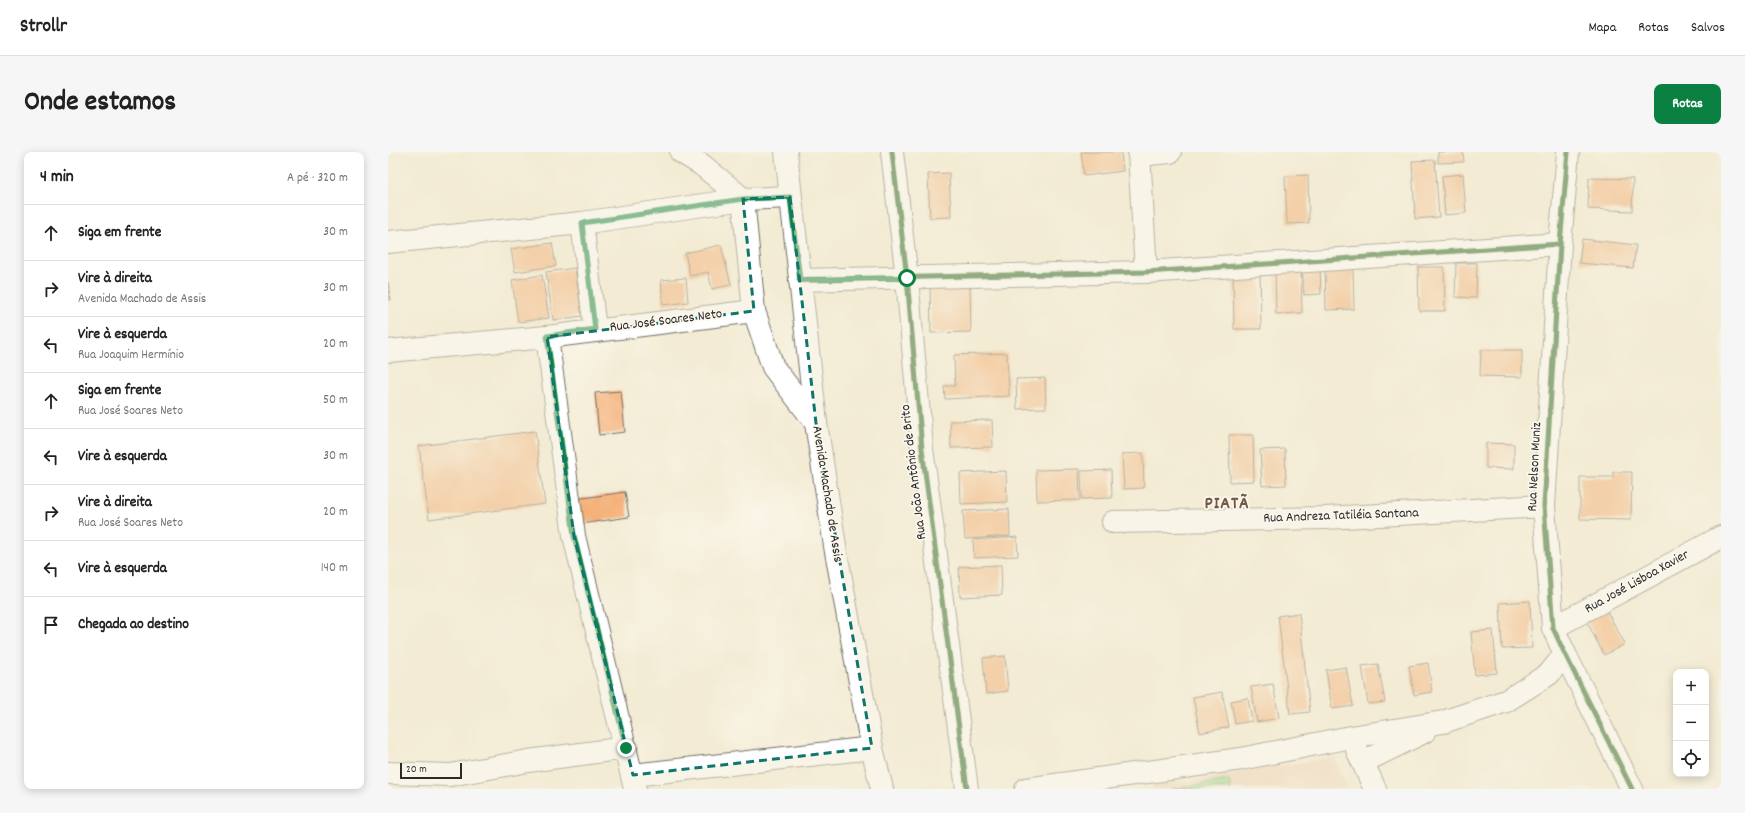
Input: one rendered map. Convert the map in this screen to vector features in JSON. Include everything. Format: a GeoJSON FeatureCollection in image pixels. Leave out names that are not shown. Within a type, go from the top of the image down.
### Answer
{"type":"FeatureCollection","features":[{"type":"Feature","properties":{"kind":"street"},"geometry":{"type":"LineString","coordinates":[[681,152],[702,165],[743,199],[754,311],[773,367],[816,423]]}},
{"type":"Feature","properties":{"kind":"street","name":"Avenida Machado de Assis"},"geometry":{"type":"LineString","coordinates":[[786,152],[816,423],[835,546],[872,748],[882,789]]}},
{"type":"Feature","properties":{"kind":"street","name":"Rua João Antônio de Brito"},"geometry":{"type":"LineString","coordinates":[[892,152],[907,278],[922,449],[967,789]]}},
{"type":"Feature","properties":{"kind":"street"},"geometry":{"type":"LineString","coordinates":[[1146,272],[1139,153],[1170,152]]}},
{"type":"Feature","properties":{"kind":"street","name":"Rua Nelson Muniz"},"geometry":{"type":"LineString","coordinates":[[1568,152],[1560,244],[1544,506],[1554,628],[1565,654],[1632,789]]}},
{"type":"Feature","properties":{"kind":"street"},"geometry":{"type":"LineString","coordinates":[[388,242],[582,223],[743,199],[790,197]]}},
{"type":"Feature","properties":{"kind":"street"},"geometry":{"type":"LineString","coordinates":[[582,223],[595,329]]}},
{"type":"Feature","properties":{"kind":"street"},"geometry":{"type":"LineString","coordinates":[[800,280],[1146,272],[1560,244]]}},
{"type":"Feature","properties":{"kind":"street","name":"Rua José Soares Neto"},"geometry":{"type":"LineString","coordinates":[[388,351],[547,336],[754,311]]}},
{"type":"Feature","properties":{"kind":"street"},"geometry":{"type":"LineString","coordinates":[[547,336],[574,536],[634,782],[872,748]]}},
{"type":"Feature","properties":{"kind":"street","name":"Rua Andreza Tatiléia Santana"},"geometry":{"type":"LineString","coordinates":[[1113,522],[1325,518],[1544,506]]}},
{"type":"Feature","properties":{"kind":"street","name":"Rua José Lisboa Xavier"},"geometry":{"type":"LineString","coordinates":[[1554,628],[1721,537]]}},
{"type":"Feature","properties":{"kind":"street"},"geometry":{"type":"LineString","coordinates":[[1363,762],[1443,722],[1506,701],[1549,674],[1565,654]]}},
{"type":"Feature","properties":{"kind":"street"},"geometry":{"type":"LineString","coordinates":[[1026,789],[1128,782],[1352,737],[1443,722]]}},
{"type":"Feature","properties":{"kind":"street"},"geometry":{"type":"LineString","coordinates":[[1352,737],[1375,789]]}},
{"type":"Feature","properties":{"kind":"street"},"geometry":{"type":"LineString","coordinates":[[388,773],[450,775],[528,761],[626,748]]}},
{"type":"Feature","properties":{"kind":"highlighted area"},"geometry":{"type":"Polygon","coordinates":[[[790,197],[816,423],[872,748],[633,775],[574,536],[547,337],[754,311],[743,199],[790,197]]]}},
{"type":"Feature","properties":{"kind":"shaded area"},"geometry":{"type":"Polygon","coordinates":[[[1334,757],[1348,789],[1152,789],[1152,786],[1334,757]]]}},
{"type":"Feature","properties":{"kind":"green space"},"geometry":{"type":"Polygon","coordinates":[[[1229,780],[1231,789],[1171,789],[1229,780]]]}},
{"type":"Feature","properties":{"kind":"building"},"geometry":{"type":"Polygon","coordinates":[[[1081,152],[1121,152],[1123,171],[1084,176],[1081,152]]]}},
{"type":"Feature","properties":{"kind":"building"},"geometry":{"type":"Polygon","coordinates":[[[1438,152],[1463,152],[1464,162],[1438,163],[1438,152]]]}},
{"type":"Feature","properties":{"kind":"building"},"geometry":{"type":"Polygon","coordinates":[[[1435,160],[1439,217],[1415,219],[1412,161],[1435,160]]]}},
{"type":"Feature","properties":{"kind":"building"},"geometry":{"type":"Polygon","coordinates":[[[949,173],[951,217],[930,218],[928,174],[949,173]]]}},
{"type":"Feature","properties":{"kind":"building"},"geometry":{"type":"Polygon","coordinates":[[[1463,174],[1466,213],[1445,215],[1442,176],[1463,174]]]}},
{"type":"Feature","properties":{"kind":"building"},"geometry":{"type":"Polygon","coordinates":[[[1308,175],[1309,223],[1287,224],[1285,176],[1308,175]]]}},
{"type":"Feature","properties":{"kind":"building"},"geometry":{"type":"Polygon","coordinates":[[[1589,178],[1633,179],[1632,211],[1588,209],[1589,178]]]}},
{"type":"Feature","properties":{"kind":"building"},"geometry":{"type":"Polygon","coordinates":[[[1582,239],[1636,245],[1633,268],[1579,263],[1582,239]]]}},
{"type":"Feature","properties":{"kind":"building"},"geometry":{"type":"Polygon","coordinates":[[[552,243],[556,266],[515,272],[511,249],[552,243]]]}},
{"type":"Feature","properties":{"kind":"building"},"geometry":{"type":"Polygon","coordinates":[[[721,245],[731,285],[712,289],[708,272],[690,276],[685,253],[721,245]]]}},
{"type":"Feature","properties":{"kind":"building"},"geometry":{"type":"Polygon","coordinates":[[[1456,263],[1477,263],[1476,298],[1455,297],[1456,263]]]}},
{"type":"Feature","properties":{"kind":"building"},"geometry":{"type":"Polygon","coordinates":[[[1320,266],[1321,294],[1304,295],[1302,267],[1320,266]]]}},
{"type":"Feature","properties":{"kind":"building"},"geometry":{"type":"Polygon","coordinates":[[[1353,267],[1354,309],[1326,310],[1325,268],[1353,267]]]}},
{"type":"Feature","properties":{"kind":"building"},"geometry":{"type":"Polygon","coordinates":[[[1418,267],[1444,267],[1445,311],[1419,311],[1418,267]]]}},
{"type":"Feature","properties":{"kind":"building"},"geometry":{"type":"Polygon","coordinates":[[[575,268],[582,316],[553,320],[546,272],[575,268]]]}},
{"type":"Feature","properties":{"kind":"building"},"geometry":{"type":"Polygon","coordinates":[[[1301,268],[1302,313],[1276,314],[1275,269],[1301,268]]]}},
{"type":"Feature","properties":{"kind":"building"},"geometry":{"type":"Polygon","coordinates":[[[1260,269],[1261,329],[1234,329],[1233,270],[1260,269]]]}},
{"type":"Feature","properties":{"kind":"building"},"geometry":{"type":"Polygon","coordinates":[[[542,275],[549,318],[518,322],[512,280],[542,275]]]}},
{"type":"Feature","properties":{"kind":"building"},"geometry":{"type":"Polygon","coordinates":[[[686,278],[688,302],[663,305],[661,280],[686,278]]]}},
{"type":"Feature","properties":{"kind":"building"},"geometry":{"type":"Polygon","coordinates":[[[388,282],[391,300],[388,300],[388,282]]]}},
{"type":"Feature","properties":{"kind":"building"},"geometry":{"type":"Polygon","coordinates":[[[970,286],[971,332],[931,333],[930,287],[970,286]]]}},
{"type":"Feature","properties":{"kind":"building"},"geometry":{"type":"Polygon","coordinates":[[[1481,350],[1522,350],[1522,377],[1480,376],[1481,350]]]}},
{"type":"Feature","properties":{"kind":"building"},"geometry":{"type":"Polygon","coordinates":[[[1007,353],[1009,396],[945,399],[944,386],[955,386],[954,355],[1007,353]]]}},
{"type":"Feature","properties":{"kind":"building"},"geometry":{"type":"Polygon","coordinates":[[[1045,378],[1046,408],[1017,409],[1016,379],[1045,378]]]}},
{"type":"Feature","properties":{"kind":"building"},"geometry":{"type":"Polygon","coordinates":[[[621,391],[625,432],[599,435],[595,393],[621,391]]]}},
{"type":"Feature","properties":{"kind":"building"},"geometry":{"type":"Polygon","coordinates":[[[992,420],[993,447],[951,448],[950,421],[992,420]]]}},
{"type":"Feature","properties":{"kind":"building"},"geometry":{"type":"Polygon","coordinates":[[[535,431],[545,504],[429,519],[419,446],[535,431]]]}},
{"type":"Feature","properties":{"kind":"building"},"geometry":{"type":"Polygon","coordinates":[[[1229,435],[1253,435],[1254,481],[1230,482],[1229,435]]]}},
{"type":"Feature","properties":{"kind":"building"},"geometry":{"type":"Polygon","coordinates":[[[1486,443],[1514,444],[1514,469],[1486,468],[1486,443]]]}},
{"type":"Feature","properties":{"kind":"building"},"geometry":{"type":"Polygon","coordinates":[[[1285,449],[1286,485],[1262,486],[1260,450],[1285,449]]]}},
{"type":"Feature","properties":{"kind":"building"},"geometry":{"type":"Polygon","coordinates":[[[1143,453],[1144,488],[1124,489],[1122,454],[1143,453]]]}},
{"type":"Feature","properties":{"kind":"building"},"geometry":{"type":"Polygon","coordinates":[[[1079,469],[1080,500],[1037,501],[1036,470],[1079,469]]]}},
{"type":"Feature","properties":{"kind":"building"},"geometry":{"type":"Polygon","coordinates":[[[1111,470],[1112,498],[1082,499],[1081,471],[1111,470]]]}},
{"type":"Feature","properties":{"kind":"building"},"geometry":{"type":"Polygon","coordinates":[[[1006,471],[1007,502],[961,504],[960,473],[1006,471]]]}},
{"type":"Feature","properties":{"kind":"building"},"geometry":{"type":"Polygon","coordinates":[[[1613,472],[1632,472],[1631,520],[1580,519],[1580,477],[1613,477],[1613,472]]]}},
{"type":"Feature","properties":{"kind":"building"},"geometry":{"type":"Polygon","coordinates":[[[625,492],[629,517],[580,524],[576,499],[625,492]]]}},
{"type":"Feature","properties":{"kind":"building"},"geometry":{"type":"Polygon","coordinates":[[[1009,509],[1010,536],[965,539],[963,511],[1009,509]]]}},
{"type":"Feature","properties":{"kind":"building"},"geometry":{"type":"Polygon","coordinates":[[[1017,537],[1018,556],[974,558],[973,540],[1017,537]]]}},
{"type":"Feature","properties":{"kind":"building"},"geometry":{"type":"Polygon","coordinates":[[[1001,565],[1002,595],[960,597],[959,567],[1001,565]]]}},
{"type":"Feature","properties":{"kind":"building"},"geometry":{"type":"Polygon","coordinates":[[[1530,601],[1532,648],[1502,649],[1500,603],[1530,601]]]}},
{"type":"Feature","properties":{"kind":"building"},"geometry":{"type":"Polygon","coordinates":[[[1605,608],[1625,644],[1604,655],[1585,618],[1605,608]]]}},
{"type":"Feature","properties":{"kind":"building"},"geometry":{"type":"Polygon","coordinates":[[[1299,613],[1310,712],[1290,714],[1278,616],[1299,613]]]}},
{"type":"Feature","properties":{"kind":"building"},"geometry":{"type":"Polygon","coordinates":[[[1493,630],[1497,673],[1475,675],[1471,632],[1493,630]]]}},
{"type":"Feature","properties":{"kind":"building"},"geometry":{"type":"Polygon","coordinates":[[[1005,656],[1008,691],[986,694],[983,658],[1005,656]]]}},
{"type":"Feature","properties":{"kind":"building"},"geometry":{"type":"Polygon","coordinates":[[[1428,663],[1432,692],[1414,695],[1409,666],[1428,663]]]}},
{"type":"Feature","properties":{"kind":"building"},"geometry":{"type":"Polygon","coordinates":[[[1378,664],[1385,702],[1368,704],[1362,666],[1378,664]]]}},
{"type":"Feature","properties":{"kind":"building"},"geometry":{"type":"Polygon","coordinates":[[[1346,667],[1353,706],[1332,709],[1326,670],[1346,667]]]}},
{"type":"Feature","properties":{"kind":"building"},"geometry":{"type":"Polygon","coordinates":[[[1273,684],[1279,718],[1257,722],[1251,687],[1273,684]]]}},
{"type":"Feature","properties":{"kind":"building"},"geometry":{"type":"Polygon","coordinates":[[[1222,692],[1229,727],[1200,733],[1193,697],[1222,692]]]}},
{"type":"Feature","properties":{"kind":"building"},"geometry":{"type":"Polygon","coordinates":[[[1248,698],[1252,721],[1235,724],[1231,701],[1248,698]]]}},
{"type":"Feature","properties":{"kind":"cycle path"},"geometry":{"type":"LineString","coordinates":[[892,152],[907,278],[922,449],[967,789]]}},
{"type":"Feature","properties":{"kind":"cycle path"},"geometry":{"type":"LineString","coordinates":[[1568,152],[1560,244],[1544,506],[1553,628],[1632,789]]}},
{"type":"Feature","properties":{"kind":"cycle path"},"geometry":{"type":"LineString","coordinates":[[800,280],[1146,272],[1560,244]]}},
{"type":"Feature","properties":{"kind":"district","name":"PIATÃ"},"geometry":{"type":"Point","coordinates":[1227,504]}},
{"type":"Feature","properties":{"kind":"route"},"geometry":{"type":"LineString","coordinates":[[626,748],[574,536],[547,336],[595,329],[582,223],[743,199],[790,197],[800,280],[907,278]]}}]}
